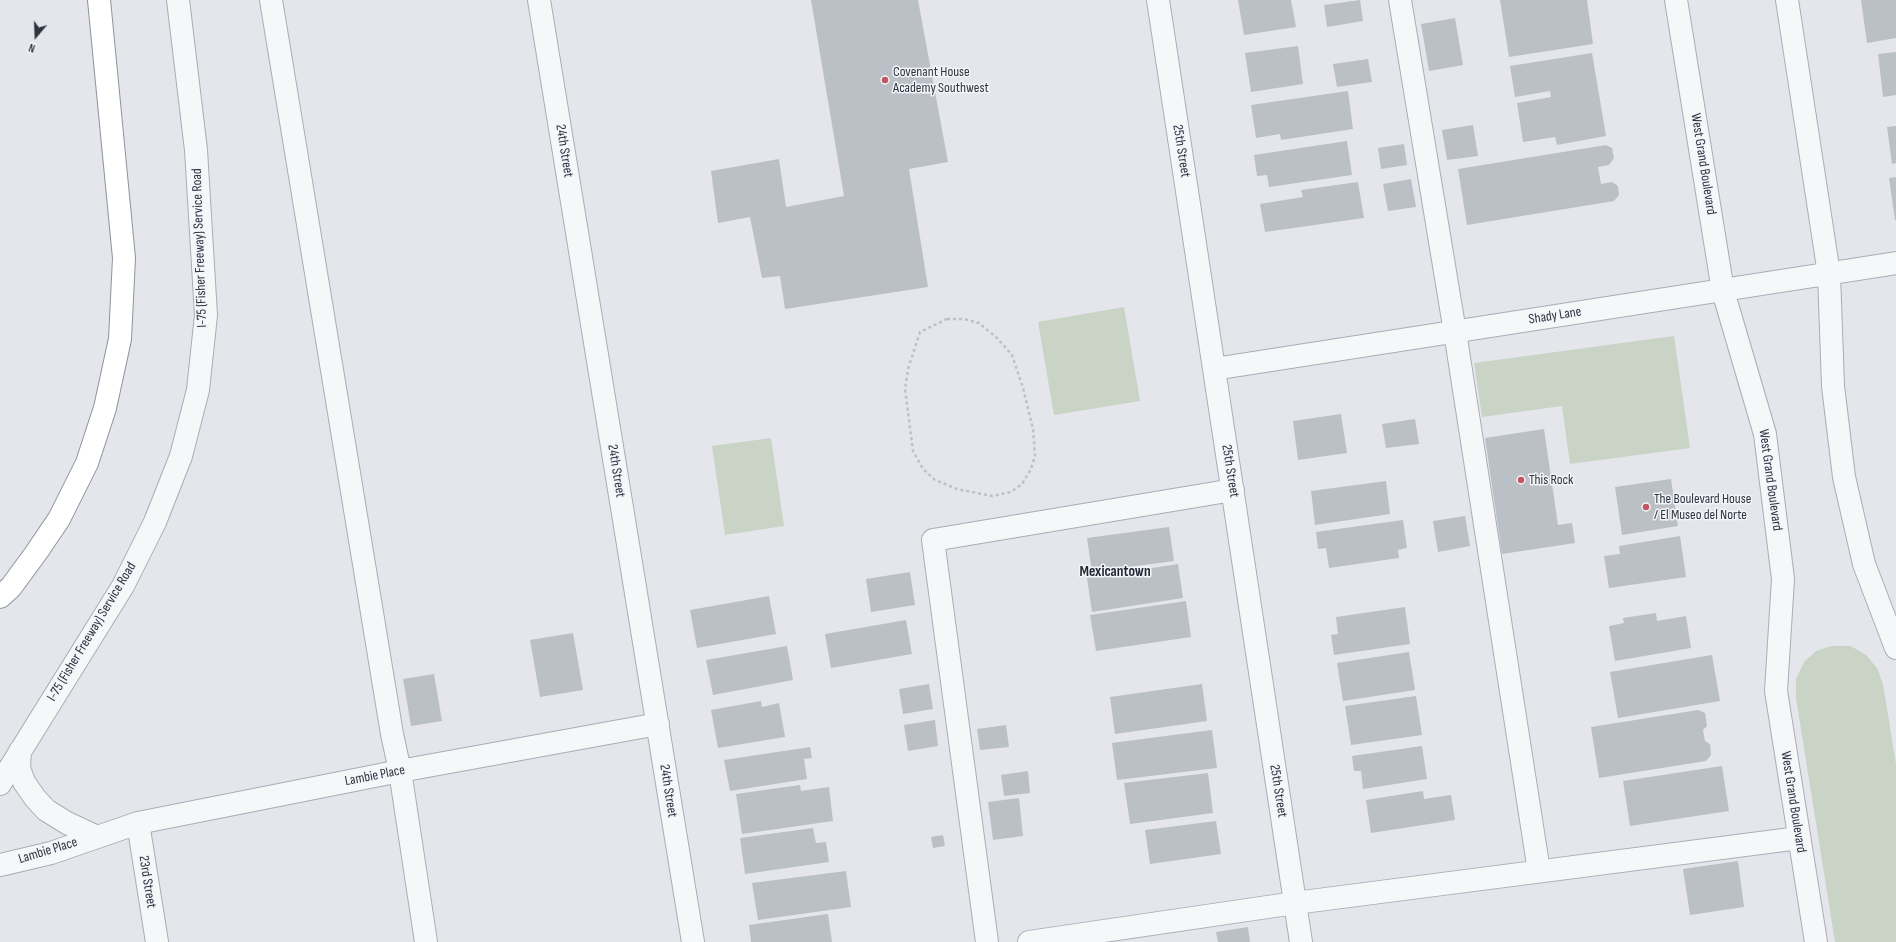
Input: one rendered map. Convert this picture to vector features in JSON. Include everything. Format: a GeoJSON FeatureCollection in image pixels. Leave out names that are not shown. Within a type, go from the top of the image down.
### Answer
{"type":"FeatureCollection","features":[{"type":"Feature","properties":{"kind":"highway"},"geometry":{"type":"LineString","coordinates":[[0,597],[11,587],[59,519],[87,463],[105,408],[120,339],[124,258],[98,0]]}},
{"type":"Feature","properties":{"kind":"street","name":"I-75 (Fisher Freeway) Service Road"},"geometry":{"type":"LineString","coordinates":[[0,784],[123,586],[155,522],[181,456],[198,390],[206,315],[196,150],[178,0]]}},
{"type":"Feature","properties":{"kind":"street"},"geometry":{"type":"LineString","coordinates":[[271,0],[392,734],[400,771],[426,942]]}},
{"type":"Feature","properties":{"kind":"street","name":"24th Street"},"geometry":{"type":"LineString","coordinates":[[539,0],[693,942]]}},
{"type":"Feature","properties":{"kind":"street","name":"25th Street"},"geometry":{"type":"LineString","coordinates":[[1158,0],[1301,942]]}},
{"type":"Feature","properties":{"kind":"street"},"geometry":{"type":"LineString","coordinates":[[1400,0],[1455,332],[1539,872]]}},
{"type":"Feature","properties":{"kind":"street","name":"West Grand Boulevard"},"geometry":{"type":"LineString","coordinates":[[1676,0],[1724,291],[1765,434],[1783,579],[1776,691],[1816,942]]}},
{"type":"Feature","properties":{"kind":"street"},"geometry":{"type":"LineString","coordinates":[[1787,0],[1829,274],[1833,386],[1844,477],[1864,564],[1896,648]]}},
{"type":"Feature","properties":{"kind":"street","name":"Shady Lane"},"geometry":{"type":"LineString","coordinates":[[1214,369],[1724,291],[1896,263]]}},
{"type":"Feature","properties":{"kind":"street"},"geometry":{"type":"LineString","coordinates":[[987,942],[933,540],[1232,490]]}},
{"type":"Feature","properties":{"kind":"street","name":"Lambie Place"},"geometry":{"type":"LineString","coordinates":[[0,865],[51,853],[95,836],[138,823],[400,771],[658,724]]}},
{"type":"Feature","properties":{"kind":"street","name":"Lambie Place"},"geometry":{"type":"LineString","coordinates":[[20,751],[19,768],[24,782],[35,798],[46,810],[67,823],[95,836]]}},
{"type":"Feature","properties":{"kind":"street","name":"23rd Street"},"geometry":{"type":"LineString","coordinates":[[138,823],[157,942]]}},
{"type":"Feature","properties":{"kind":"street"},"geometry":{"type":"LineString","coordinates":[[1029,942],[1295,903],[1799,838]]}},
{"type":"Feature","properties":{"kind":"path"},"geometry":{"type":"LineString","coordinates":[[947,319],[964,319],[979,323],[997,338],[1012,355],[1023,388],[1033,430],[1035,456],[1031,469],[1022,484],[1011,492],[992,496],[957,489],[935,480],[923,469],[913,451],[905,389],[908,369],[920,332],[947,319]]}},
{"type":"Feature","properties":{"kind":"green space"},"geometry":{"type":"Polygon","coordinates":[[[1124,307],[1140,401],[1054,415],[1038,322],[1124,307]]]}},
{"type":"Feature","properties":{"kind":"green space"},"geometry":{"type":"Polygon","coordinates":[[[1674,336],[1690,448],[1570,464],[1562,406],[1482,417],[1474,363],[1674,336]]]}},
{"type":"Feature","properties":{"kind":"green space"},"geometry":{"type":"Polygon","coordinates":[[[771,438],[784,526],[725,535],[712,446],[771,438]]]}},
{"type":"Feature","properties":{"kind":"green space"},"geometry":{"type":"Polygon","coordinates":[[[1831,646],[1851,646],[1866,655],[1877,668],[1883,684],[1896,764],[1896,942],[1835,942],[1796,698],[1796,679],[1804,662],[1816,651],[1831,646]]]}},
{"type":"Feature","properties":{"kind":"building"},"geometry":{"type":"Polygon","coordinates":[[[811,0],[918,0],[948,162],[909,169],[928,287],[785,309],[780,276],[762,278],[750,217],[718,223],[711,171],[779,159],[786,207],[844,196],[811,0]]]}},
{"type":"Feature","properties":{"kind":"building"},"geometry":{"type":"Polygon","coordinates":[[[1238,0],[1291,0],[1296,27],[1244,35],[1238,0]]]}},
{"type":"Feature","properties":{"kind":"building"},"geometry":{"type":"Polygon","coordinates":[[[1360,0],[1363,21],[1327,27],[1324,5],[1360,0]]]}},
{"type":"Feature","properties":{"kind":"building"},"geometry":{"type":"Polygon","coordinates":[[[1500,0],[1587,0],[1593,44],[1509,57],[1500,0]]]}},
{"type":"Feature","properties":{"kind":"building"},"geometry":{"type":"Polygon","coordinates":[[[1861,0],[1896,0],[1896,38],[1867,43],[1861,0]]]}},
{"type":"Feature","properties":{"kind":"building"},"geometry":{"type":"Polygon","coordinates":[[[1455,18],[1463,65],[1429,71],[1421,24],[1455,18]]]}},
{"type":"Feature","properties":{"kind":"building"},"geometry":{"type":"Polygon","coordinates":[[[1298,46],[1303,84],[1251,92],[1245,53],[1298,46]]]}},
{"type":"Feature","properties":{"kind":"building"},"geometry":{"type":"Polygon","coordinates":[[[1896,52],[1896,95],[1883,97],[1878,54],[1896,52]]]}},
{"type":"Feature","properties":{"kind":"building"},"geometry":{"type":"Polygon","coordinates":[[[1592,53],[1606,136],[1557,145],[1555,137],[1523,142],[1517,103],[1551,97],[1550,91],[1515,97],[1510,66],[1592,53]]]}},
{"type":"Feature","properties":{"kind":"building"},"geometry":{"type":"Polygon","coordinates":[[[1368,59],[1372,82],[1337,87],[1333,64],[1368,59]]]}},
{"type":"Feature","properties":{"kind":"building"},"geometry":{"type":"Polygon","coordinates":[[[1348,91],[1353,129],[1281,140],[1280,134],[1256,138],[1251,105],[1348,91]]]}},
{"type":"Feature","properties":{"kind":"building"},"geometry":{"type":"Polygon","coordinates":[[[1473,125],[1478,156],[1447,160],[1442,130],[1473,125]]]}},
{"type":"Feature","properties":{"kind":"building"},"geometry":{"type":"Polygon","coordinates":[[[1896,126],[1896,163],[1892,164],[1887,127],[1896,126]]]}},
{"type":"Feature","properties":{"kind":"building"},"geometry":{"type":"Polygon","coordinates":[[[1347,141],[1352,175],[1269,187],[1267,175],[1257,176],[1254,155],[1347,141]]]}},
{"type":"Feature","properties":{"kind":"building"},"geometry":{"type":"Polygon","coordinates":[[[1404,144],[1407,165],[1381,169],[1378,148],[1404,144]]]}},
{"type":"Feature","properties":{"kind":"building"},"geometry":{"type":"Polygon","coordinates":[[[1606,145],[1612,148],[1614,158],[1609,165],[1598,167],[1601,184],[1612,182],[1618,186],[1619,195],[1614,201],[1467,225],[1458,169],[1606,145]]]}},
{"type":"Feature","properties":{"kind":"building"},"geometry":{"type":"Polygon","coordinates":[[[1896,177],[1896,220],[1895,220],[1889,178],[1896,177]]]}},
{"type":"Feature","properties":{"kind":"building"},"geometry":{"type":"Polygon","coordinates":[[[1411,179],[1416,207],[1388,211],[1383,184],[1411,179]]]}},
{"type":"Feature","properties":{"kind":"building"},"geometry":{"type":"Polygon","coordinates":[[[1358,182],[1364,218],[1265,232],[1260,204],[1303,197],[1301,190],[1358,182]]]}},
{"type":"Feature","properties":{"kind":"building"},"geometry":{"type":"Polygon","coordinates":[[[1341,414],[1347,453],[1298,460],[1293,421],[1341,414]]]}},
{"type":"Feature","properties":{"kind":"building"},"geometry":{"type":"Polygon","coordinates":[[[1415,419],[1419,444],[1386,448],[1382,424],[1415,419]]]}},
{"type":"Feature","properties":{"kind":"building","name":"This Rock"},"geometry":{"type":"Polygon","coordinates":[[[1544,429],[1558,525],[1572,523],[1575,543],[1502,554],[1485,438],[1544,429]]]}},
{"type":"Feature","properties":{"kind":"building","name":"The Boulevard House / El Museo del Norte"},"geometry":{"type":"Polygon","coordinates":[[[1671,479],[1678,526],[1622,535],[1615,487],[1671,479]]]}},
{"type":"Feature","properties":{"kind":"building"},"geometry":{"type":"Polygon","coordinates":[[[1386,481],[1390,514],[1315,525],[1311,491],[1386,481]]]}},
{"type":"Feature","properties":{"kind":"building"},"geometry":{"type":"Polygon","coordinates":[[[1465,516],[1470,546],[1438,552],[1433,521],[1465,516]]]}},
{"type":"Feature","properties":{"kind":"building"},"geometry":{"type":"Polygon","coordinates":[[[1403,520],[1407,548],[1398,550],[1399,558],[1329,568],[1326,548],[1318,549],[1316,532],[1403,520]]]}},
{"type":"Feature","properties":{"kind":"building"},"geometry":{"type":"Polygon","coordinates":[[[1169,527],[1174,561],[1092,572],[1087,538],[1169,527]]]}},
{"type":"Feature","properties":{"kind":"building"},"geometry":{"type":"Polygon","coordinates":[[[1680,536],[1686,577],[1609,588],[1604,556],[1620,554],[1619,546],[1680,536]]]}},
{"type":"Feature","properties":{"kind":"building"},"geometry":{"type":"Polygon","coordinates":[[[1178,564],[1183,598],[1092,612],[1087,578],[1178,564]]]}},
{"type":"Feature","properties":{"kind":"building"},"geometry":{"type":"Polygon","coordinates":[[[910,572],[915,605],[871,612],[866,579],[910,572]]]}},
{"type":"Feature","properties":{"kind":"building"},"geometry":{"type":"Polygon","coordinates":[[[769,596],[776,634],[697,648],[690,610],[769,596]]]}},
{"type":"Feature","properties":{"kind":"building"},"geometry":{"type":"Polygon","coordinates":[[[1186,601],[1191,637],[1096,651],[1090,615],[1186,601]]]}},
{"type":"Feature","properties":{"kind":"building"},"geometry":{"type":"Polygon","coordinates":[[[1405,607],[1410,644],[1334,655],[1331,635],[1338,634],[1336,617],[1405,607]]]}},
{"type":"Feature","properties":{"kind":"building"},"geometry":{"type":"Polygon","coordinates":[[[1656,613],[1657,621],[1686,616],[1691,648],[1615,661],[1609,626],[1624,623],[1623,618],[1656,613]]]}},
{"type":"Feature","properties":{"kind":"building"},"geometry":{"type":"Polygon","coordinates":[[[906,620],[912,654],[831,668],[825,634],[906,620]]]}},
{"type":"Feature","properties":{"kind":"building"},"geometry":{"type":"Polygon","coordinates":[[[573,633],[583,690],[540,697],[530,640],[573,633]]]}},
{"type":"Feature","properties":{"kind":"building"},"geometry":{"type":"Polygon","coordinates":[[[787,646],[793,680],[713,695],[706,660],[787,646]]]}},
{"type":"Feature","properties":{"kind":"building"},"geometry":{"type":"Polygon","coordinates":[[[1409,652],[1415,690],[1343,701],[1337,663],[1409,652]]]}},
{"type":"Feature","properties":{"kind":"building"},"geometry":{"type":"Polygon","coordinates":[[[1712,655],[1720,701],[1618,718],[1610,672],[1712,655]]]}},
{"type":"Feature","properties":{"kind":"building"},"geometry":{"type":"Polygon","coordinates":[[[434,674],[442,721],[411,726],[403,679],[434,674]]]}},
{"type":"Feature","properties":{"kind":"building"},"geometry":{"type":"Polygon","coordinates":[[[929,684],[933,709],[903,714],[899,689],[929,684]]]}},
{"type":"Feature","properties":{"kind":"building"},"geometry":{"type":"Polygon","coordinates":[[[1202,684],[1207,721],[1115,734],[1110,697],[1202,684]]]}},
{"type":"Feature","properties":{"kind":"building"},"geometry":{"type":"Polygon","coordinates":[[[1416,696],[1422,735],[1351,745],[1345,706],[1416,696]]]}},
{"type":"Feature","properties":{"kind":"building"},"geometry":{"type":"Polygon","coordinates":[[[761,701],[762,707],[779,703],[785,737],[718,748],[711,710],[761,701]]]}},
{"type":"Feature","properties":{"kind":"building"},"geometry":{"type":"Polygon","coordinates":[[[1698,710],[1705,713],[1707,726],[1703,730],[1705,741],[1710,744],[1711,755],[1706,761],[1599,778],[1591,727],[1698,710]]]}},
{"type":"Feature","properties":{"kind":"building"},"geometry":{"type":"Polygon","coordinates":[[[935,720],[938,746],[908,751],[904,725],[935,720]]]}},
{"type":"Feature","properties":{"kind":"building"},"geometry":{"type":"Polygon","coordinates":[[[1006,725],[1009,747],[980,750],[977,729],[1006,725]]]}},
{"type":"Feature","properties":{"kind":"building"},"geometry":{"type":"Polygon","coordinates":[[[1212,730],[1217,768],[1117,780],[1112,743],[1212,730]]]}},
{"type":"Feature","properties":{"kind":"building"},"geometry":{"type":"Polygon","coordinates":[[[1422,746],[1427,779],[1363,789],[1361,771],[1354,771],[1352,756],[1422,746]]]}},
{"type":"Feature","properties":{"kind":"building"},"geometry":{"type":"Polygon","coordinates":[[[810,747],[812,758],[804,759],[807,779],[730,791],[724,760],[810,747]]]}},
{"type":"Feature","properties":{"kind":"building"},"geometry":{"type":"Polygon","coordinates":[[[1722,766],[1729,811],[1630,826],[1623,781],[1722,766]]]}},
{"type":"Feature","properties":{"kind":"building"},"geometry":{"type":"Polygon","coordinates":[[[1028,771],[1030,793],[1004,796],[1001,775],[1028,771]]]}},
{"type":"Feature","properties":{"kind":"building"},"geometry":{"type":"Polygon","coordinates":[[[1208,773],[1213,813],[1130,824],[1124,783],[1208,773]]]}},
{"type":"Feature","properties":{"kind":"building"},"geometry":{"type":"Polygon","coordinates":[[[800,785],[801,791],[829,787],[833,821],[742,834],[736,794],[800,785]]]}},
{"type":"Feature","properties":{"kind":"building"},"geometry":{"type":"Polygon","coordinates":[[[1423,791],[1424,799],[1451,795],[1455,820],[1371,833],[1366,800],[1423,791]]]}},
{"type":"Feature","properties":{"kind":"building"},"geometry":{"type":"Polygon","coordinates":[[[1019,798],[1023,836],[993,840],[988,802],[1019,798]]]}},
{"type":"Feature","properties":{"kind":"building"},"geometry":{"type":"Polygon","coordinates":[[[1216,821],[1221,854],[1150,864],[1145,830],[1216,821]]]}},
{"type":"Feature","properties":{"kind":"building"},"geometry":{"type":"Polygon","coordinates":[[[813,828],[816,843],[826,842],[829,862],[745,874],[740,838],[813,828]]]}},
{"type":"Feature","properties":{"kind":"building"},"geometry":{"type":"Polygon","coordinates":[[[943,835],[945,846],[933,848],[931,837],[943,835]]]}},
{"type":"Feature","properties":{"kind":"building"},"geometry":{"type":"Polygon","coordinates":[[[1738,861],[1744,907],[1690,915],[1683,869],[1738,861]]]}},
{"type":"Feature","properties":{"kind":"building"},"geometry":{"type":"Polygon","coordinates":[[[846,871],[851,907],[758,920],[752,883],[846,871]]]}},
{"type":"Feature","properties":{"kind":"building"},"geometry":{"type":"Polygon","coordinates":[[[828,914],[832,942],[751,942],[749,925],[828,914]]]}},
{"type":"Feature","properties":{"kind":"building"},"geometry":{"type":"Polygon","coordinates":[[[1248,927],[1250,942],[1218,942],[1216,932],[1248,927]]]}},
{"type":"Feature","properties":{"kind":"place","name":"Covenant House Academy Southwest"},"geometry":{"type":"Point","coordinates":[885,80]}},
{"type":"Feature","properties":{"kind":"place","name":"This Rock"},"geometry":{"type":"Point","coordinates":[1521,480]}},
{"type":"Feature","properties":{"kind":"place","name":"The Boulevard House / El Museo del Norte"},"geometry":{"type":"Point","coordinates":[1646,507]}},
{"type":"Feature","properties":{"kind":"district","name":"Mexicantown"},"geometry":{"type":"Point","coordinates":[1115,572]}}]}
